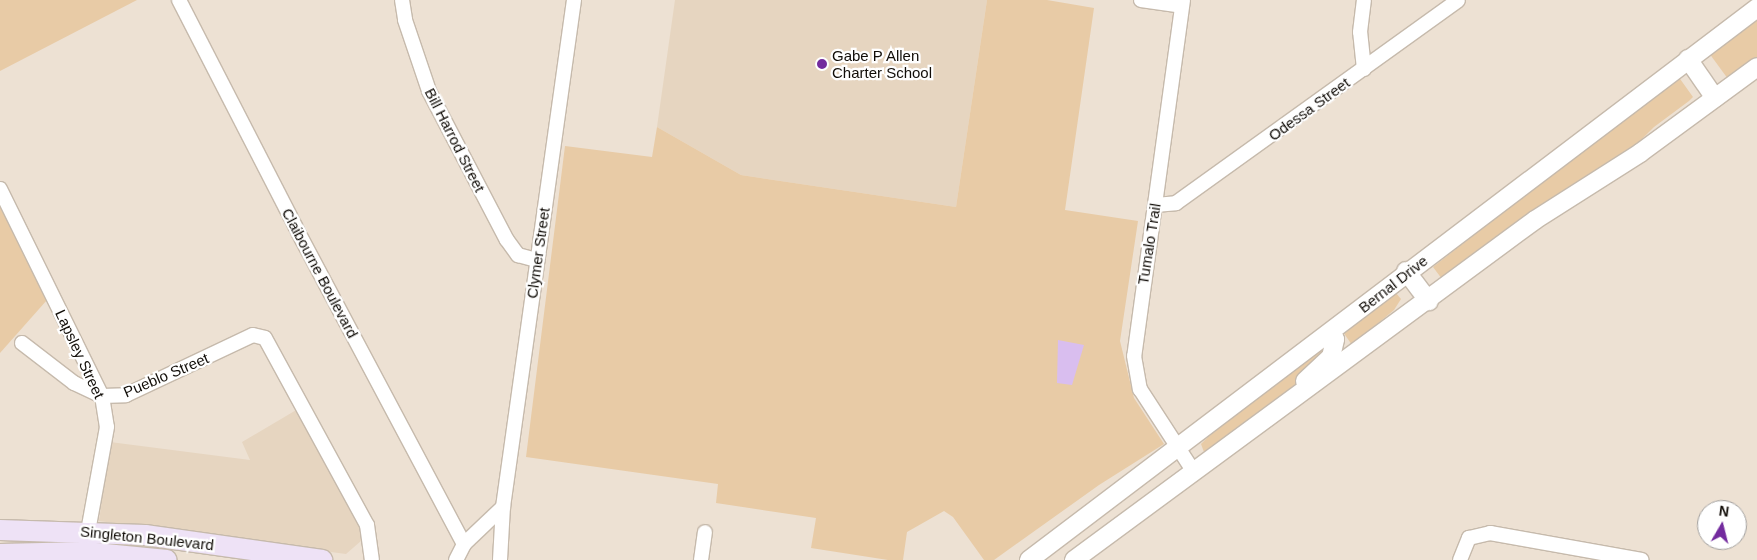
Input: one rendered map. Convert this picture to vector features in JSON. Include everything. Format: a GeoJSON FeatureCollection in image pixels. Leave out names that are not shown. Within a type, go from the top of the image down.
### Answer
{"type":"FeatureCollection","features":[{"type":"Feature","properties":{"kind":"main road","name":"Singleton Boulevard"},"geometry":{"type":"LineString","coordinates":[[0,530],[88,531],[145,535],[322,560]]}},
{"type":"Feature","properties":{"kind":"main road","name":"Singleton Boulevard"},"geometry":{"type":"LineString","coordinates":[[0,554],[167,560]]}},
{"type":"Feature","properties":{"kind":"street","name":"Claibourne Boulevard"},"geometry":{"type":"LineString","coordinates":[[179,0],[298,232],[464,544]]}},
{"type":"Feature","properties":{"kind":"street","name":"Bill Harrod Street"},"geometry":{"type":"LineString","coordinates":[[402,0],[417,59],[434,100],[506,240],[518,255],[537,260]]}},
{"type":"Feature","properties":{"kind":"street","name":"Clymer Street"},"geometry":{"type":"LineString","coordinates":[[500,560],[503,507],[574,0]]}},
{"type":"Feature","properties":{"kind":"street"},"geometry":{"type":"LineString","coordinates":[[1141,0],[1183,3]]}},
{"type":"Feature","properties":{"kind":"street"},"geometry":{"type":"LineString","coordinates":[[1364,0],[1360,32],[1364,69]]}},
{"type":"Feature","properties":{"kind":"street","name":"Odessa Street"},"geometry":{"type":"LineString","coordinates":[[1156,205],[1176,203],[1458,0]]}},
{"type":"Feature","properties":{"kind":"street","name":"Tumalo Trail"},"geometry":{"type":"LineString","coordinates":[[1183,3],[1134,356],[1140,389],[1194,472]]}},
{"type":"Feature","properties":{"kind":"street","name":"Bernal Drive"},"geometry":{"type":"LineString","coordinates":[[1028,560],[1331,333],[1406,271],[1552,166],[1688,59],[1757,8]]}},
{"type":"Feature","properties":{"kind":"street"},"geometry":{"type":"LineString","coordinates":[[1688,59],[1715,98]]}},
{"type":"Feature","properties":{"kind":"street"},"geometry":{"type":"LineString","coordinates":[[1074,560],[1429,301],[1535,220],[1640,153],[1757,67]]}},
{"type":"Feature","properties":{"kind":"street","name":"Lapsley Street"},"geometry":{"type":"LineString","coordinates":[[0,189],[102,396],[106,427],[84,556]]}},
{"type":"Feature","properties":{"kind":"street"},"geometry":{"type":"LineString","coordinates":[[1406,271],[1429,301]]}},
{"type":"Feature","properties":{"kind":"street"},"geometry":{"type":"LineString","coordinates":[[1289,404],[1300,386],[1331,357],[1335,340],[1331,333]]}},
{"type":"Feature","properties":{"kind":"street","name":"Pueblo Street"},"geometry":{"type":"LineString","coordinates":[[22,343],[74,383],[102,396],[126,395],[253,335],[271,342],[367,525],[372,560]]}},
{"type":"Feature","properties":{"kind":"street"},"geometry":{"type":"LineString","coordinates":[[456,560],[464,544],[503,507]]}},
{"type":"Feature","properties":{"kind":"street"},"geometry":{"type":"LineString","coordinates":[[701,560],[705,532]]}},
{"type":"Feature","properties":{"kind":"street"},"geometry":{"type":"LineString","coordinates":[[1460,560],[1469,538],[1490,533],[1642,560]]}},
{"type":"Feature","properties":{"kind":"shaded area"},"geometry":{"type":"Polygon","coordinates":[[[0,0],[137,0],[0,71],[0,0]]]}},
{"type":"Feature","properties":{"kind":"shaded area","name":"Gabe P Allen Charter School"},"geometry":{"type":"Polygon","coordinates":[[[675,0],[987,0],[956,207],[741,175],[657,127],[675,0]]]}},
{"type":"Feature","properties":{"kind":"shaded area"},"geometry":{"type":"Polygon","coordinates":[[[987,0],[1047,0],[1094,8],[1065,210],[1138,221],[1120,341],[1134,398],[1164,444],[1099,485],[994,560],[984,560],[953,517],[944,511],[907,532],[903,560],[888,560],[811,548],[816,518],[716,503],[718,484],[526,457],[565,146],[652,157],[657,127],[741,175],[956,207],[987,0]]]}},
{"type":"Feature","properties":{"kind":"shaded area"},"geometry":{"type":"Polygon","coordinates":[[[1757,17],[1757,59],[1728,79],[1709,53],[1757,17]]]}},
{"type":"Feature","properties":{"kind":"shaded area"},"geometry":{"type":"Polygon","coordinates":[[[1678,76],[1693,97],[1689,101],[1654,127],[1628,153],[1442,279],[1433,267],[1678,76]]]}},
{"type":"Feature","properties":{"kind":"shaded area"},"geometry":{"type":"Polygon","coordinates":[[[0,207],[47,300],[0,353],[0,207]]]}},
{"type":"Feature","properties":{"kind":"shaded area"},"geometry":{"type":"Polygon","coordinates":[[[1396,293],[1401,299],[1394,310],[1352,345],[1343,332],[1396,293]]]}},
{"type":"Feature","properties":{"kind":"shaded area"},"geometry":{"type":"Polygon","coordinates":[[[1058,340],[1084,345],[1072,385],[1057,383],[1058,340]]]}},
{"type":"Feature","properties":{"kind":"shaded area"},"geometry":{"type":"Polygon","coordinates":[[[1324,345],[1329,352],[1282,397],[1204,452],[1201,444],[1208,437],[1324,345]]]}},
{"type":"Feature","properties":{"kind":"shaded area"},"geometry":{"type":"Polygon","coordinates":[[[303,406],[363,528],[361,541],[346,554],[99,521],[110,442],[250,460],[242,442],[303,406]]]}},
{"type":"Feature","properties":{"kind":"place","name":"Gabe P Allen Charter School"},"geometry":{"type":"Point","coordinates":[822,64]}}]}
